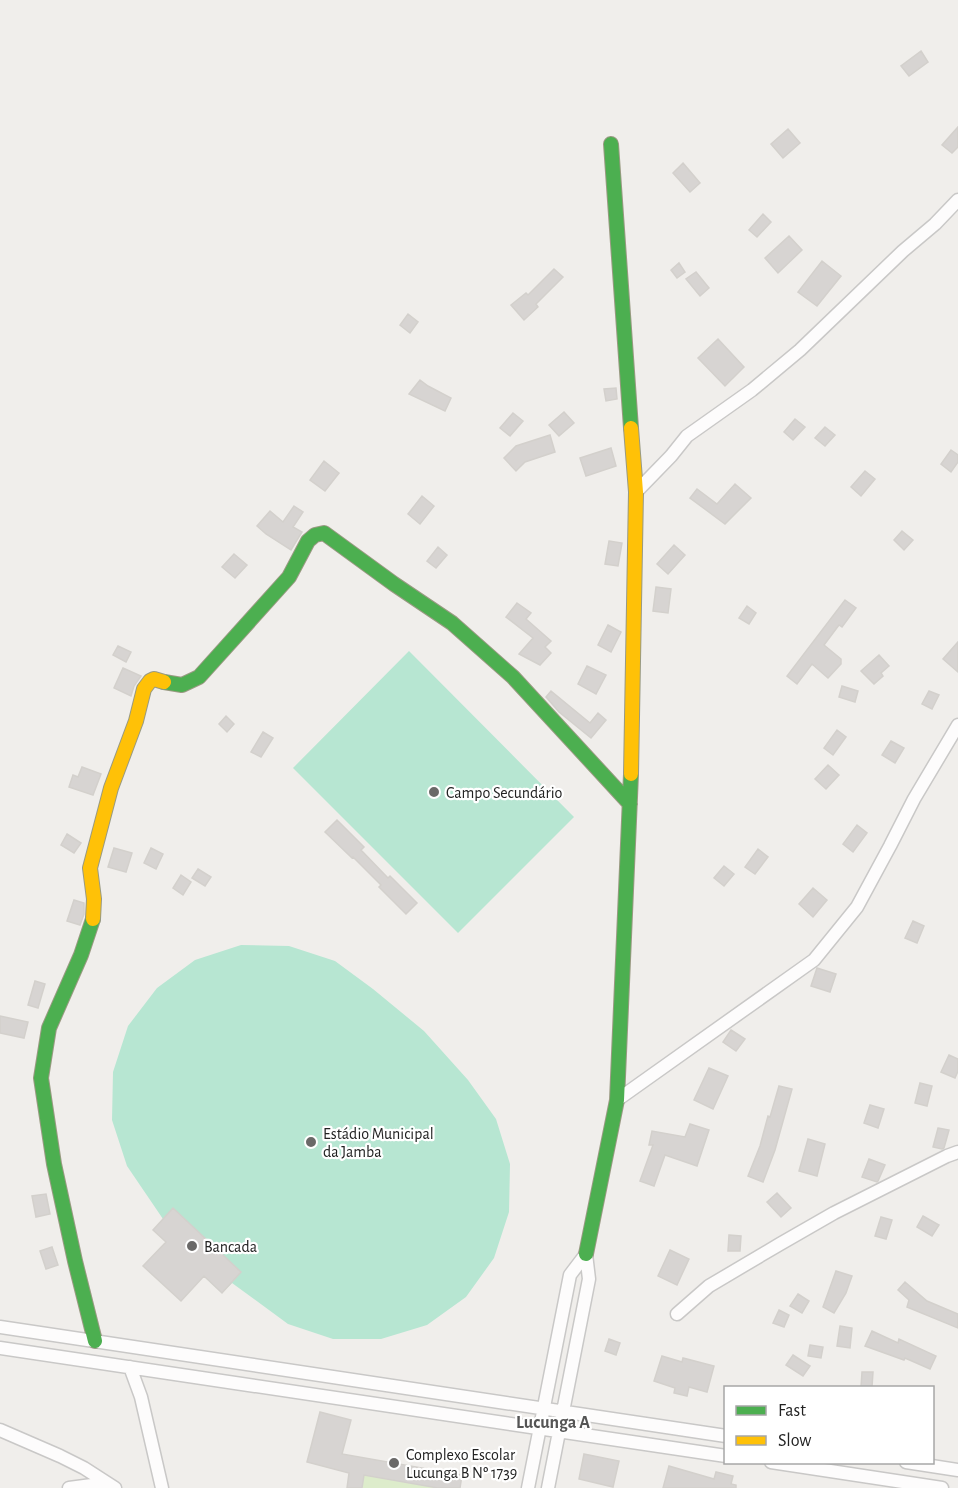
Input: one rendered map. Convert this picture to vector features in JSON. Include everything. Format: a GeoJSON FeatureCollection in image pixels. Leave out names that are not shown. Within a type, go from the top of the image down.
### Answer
{"type":"FeatureCollection","features":[{"type":"Feature","properties":{"kind":"street"},"geometry":{"type":"LineString","coordinates":[[548,1488],[589,1279],[586,1254],[616,1100],[630,804],[636,492],[611,144]]}},
{"type":"Feature","properties":{"kind":"street"},"geometry":{"type":"LineString","coordinates":[[636,492],[687,436],[752,390],[800,350],[958,200]]}},
{"type":"Feature","properties":{"kind":"street"},"geometry":{"type":"LineString","coordinates":[[95,1341],[54,1164],[41,1078],[49,1028],[81,955],[94,916],[90,868],[111,788],[136,721],[144,688],[150,681],[154,679],[186,685],[199,677],[289,577],[308,541],[315,535],[324,533],[452,623],[513,677],[630,804]]}},
{"type":"Feature","properties":{"kind":"street"},"geometry":{"type":"LineString","coordinates":[[616,1100],[814,960],[856,907],[914,799],[958,725]]}},
{"type":"Feature","properties":{"kind":"street"},"geometry":{"type":"LineString","coordinates":[[677,1314],[709,1286],[789,1239],[863,1198],[958,1152]]}},
{"type":"Feature","properties":{"kind":"street"},"geometry":{"type":"LineString","coordinates":[[528,1488],[570,1275],[586,1254]]}},
{"type":"Feature","properties":{"kind":"street"},"geometry":{"type":"LineString","coordinates":[[0,1327],[724,1436]]}},
{"type":"Feature","properties":{"kind":"street"},"geometry":{"type":"LineString","coordinates":[[0,1348],[724,1456]]}},
{"type":"Feature","properties":{"kind":"street"},"geometry":{"type":"LineString","coordinates":[[129,1367],[141,1397],[162,1488]]}},
{"type":"Feature","properties":{"kind":"street"},"geometry":{"type":"LineString","coordinates":[[0,1430],[60,1456],[111,1485]]}},
{"type":"Feature","properties":{"kind":"street"},"geometry":{"type":"LineString","coordinates":[[784,1464],[942,1488]]}},
{"type":"Feature","properties":{"kind":"street"},"geometry":{"type":"LineString","coordinates":[[919,1464],[958,1470]]}},
{"type":"Feature","properties":{"kind":"street"},"geometry":{"type":"LineString","coordinates":[[69,1488],[111,1485]]}},
{"type":"Feature","properties":{"kind":"green space","name":"Campo Secundário"},"geometry":{"type":"Polygon","coordinates":[[[409,651],[574,817],[458,933],[293,768],[409,651]]]}},
{"type":"Feature","properties":{"kind":"green space","name":"Estádio Municipal da Jamba"},"geometry":{"type":"Polygon","coordinates":[[[241,945],[289,946],[335,961],[424,1031],[468,1080],[496,1119],[510,1164],[509,1212],[494,1258],[466,1297],[427,1325],[381,1339],[333,1339],[288,1324],[232,1283],[222,1293],[153,1230],[163,1219],[127,1166],[112,1120],[113,1072],[128,1026],[157,988],[195,960],[241,945]]]}},
{"type":"Feature","properties":{"kind":"green space"},"geometry":{"type":"Polygon","coordinates":[[[364,1475],[438,1488],[362,1488],[364,1475]]]}},
{"type":"Feature","properties":{"kind":"building"},"geometry":{"type":"Polygon","coordinates":[[[921,51],[928,62],[909,76],[901,66],[921,51]]]}},
{"type":"Feature","properties":{"kind":"building"},"geometry":{"type":"Polygon","coordinates":[[[958,127],[958,147],[952,153],[942,145],[958,127]]]}},
{"type":"Feature","properties":{"kind":"building"},"geometry":{"type":"Polygon","coordinates":[[[788,129],[800,143],[783,158],[771,144],[788,129]]]}},
{"type":"Feature","properties":{"kind":"building"},"geometry":{"type":"Polygon","coordinates":[[[683,163],[700,183],[690,192],[673,173],[683,163]]]}},
{"type":"Feature","properties":{"kind":"building"},"geometry":{"type":"Polygon","coordinates":[[[763,214],[771,222],[757,237],[749,230],[763,214]]]}},
{"type":"Feature","properties":{"kind":"building"},"geometry":{"type":"Polygon","coordinates":[[[789,236],[802,250],[778,273],[765,258],[789,236]]]}},
{"type":"Feature","properties":{"kind":"building"},"geometry":{"type":"Polygon","coordinates":[[[822,261],[841,276],[817,306],[798,292],[822,261]]]}},
{"type":"Feature","properties":{"kind":"building"},"geometry":{"type":"Polygon","coordinates":[[[679,263],[685,272],[677,278],[671,270],[679,263]]]}},
{"type":"Feature","properties":{"kind":"building"},"geometry":{"type":"Polygon","coordinates":[[[554,269],[563,277],[536,304],[538,307],[524,320],[511,305],[526,293],[528,295],[554,269]]]}},
{"type":"Feature","properties":{"kind":"building"},"geometry":{"type":"Polygon","coordinates":[[[696,272],[709,288],[700,296],[686,279],[696,272]]]}},
{"type":"Feature","properties":{"kind":"building"},"geometry":{"type":"Polygon","coordinates":[[[408,314],[418,322],[410,333],[400,325],[408,314]]]}},
{"type":"Feature","properties":{"kind":"building"},"geometry":{"type":"Polygon","coordinates":[[[718,339],[744,367],[725,386],[698,358],[718,339]]]}},
{"type":"Feature","properties":{"kind":"building"},"geometry":{"type":"Polygon","coordinates":[[[420,380],[451,398],[445,411],[409,394],[420,380]]]}},
{"type":"Feature","properties":{"kind":"building"},"geometry":{"type":"Polygon","coordinates":[[[616,388],[617,399],[606,401],[604,389],[616,388]]]}},
{"type":"Feature","properties":{"kind":"building"},"geometry":{"type":"Polygon","coordinates":[[[564,412],[574,423],[559,436],[549,425],[564,412]]]}},
{"type":"Feature","properties":{"kind":"building"},"geometry":{"type":"Polygon","coordinates":[[[513,413],[523,421],[510,436],[500,428],[513,413]]]}},
{"type":"Feature","properties":{"kind":"building"},"geometry":{"type":"Polygon","coordinates":[[[795,419],[805,427],[793,440],[784,432],[795,419]]]}},
{"type":"Feature","properties":{"kind":"building"},"geometry":{"type":"Polygon","coordinates":[[[825,427],[835,435],[825,446],[815,438],[825,427]]]}},
{"type":"Feature","properties":{"kind":"building"},"geometry":{"type":"Polygon","coordinates":[[[550,435],[555,452],[525,462],[516,471],[504,458],[516,446],[550,435]]]}},
{"type":"Feature","properties":{"kind":"building"},"geometry":{"type":"Polygon","coordinates":[[[611,448],[616,466],[586,476],[580,458],[611,448]]]}},
{"type":"Feature","properties":{"kind":"building"},"geometry":{"type":"Polygon","coordinates":[[[951,450],[958,455],[958,462],[951,472],[941,464],[951,450]]]}},
{"type":"Feature","properties":{"kind":"building"},"geometry":{"type":"Polygon","coordinates":[[[324,461],[339,473],[325,491],[310,480],[324,461]]]}},
{"type":"Feature","properties":{"kind":"building"},"geometry":{"type":"Polygon","coordinates":[[[865,471],[875,479],[861,496],[851,487],[865,471]]]}},
{"type":"Feature","properties":{"kind":"building"},"geometry":{"type":"Polygon","coordinates":[[[735,484],[751,498],[725,524],[690,498],[697,489],[717,504],[735,484]]]}},
{"type":"Feature","properties":{"kind":"building"},"geometry":{"type":"Polygon","coordinates":[[[422,496],[434,506],[420,524],[408,514],[422,496]]]}},
{"type":"Feature","properties":{"kind":"building"},"geometry":{"type":"Polygon","coordinates":[[[294,506],[303,512],[293,527],[302,532],[291,550],[257,526],[270,511],[283,522],[294,506]]]}},
{"type":"Feature","properties":{"kind":"building"},"geometry":{"type":"Polygon","coordinates":[[[902,531],[913,540],[904,550],[894,540],[902,531]]]}},
{"type":"Feature","properties":{"kind":"building"},"geometry":{"type":"Polygon","coordinates":[[[609,541],[622,543],[618,566],[605,564],[609,541]]]}},
{"type":"Feature","properties":{"kind":"building"},"geometry":{"type":"Polygon","coordinates":[[[674,545],[685,555],[668,574],[657,564],[674,545]]]}},
{"type":"Feature","properties":{"kind":"building"},"geometry":{"type":"Polygon","coordinates":[[[438,547],[447,555],[436,568],[427,561],[438,547]]]}},
{"type":"Feature","properties":{"kind":"building"},"geometry":{"type":"Polygon","coordinates":[[[234,554],[247,565],[235,578],[222,567],[234,554]]]}},
{"type":"Feature","properties":{"kind":"building"},"geometry":{"type":"Polygon","coordinates":[[[656,587],[671,589],[668,613],[653,611],[656,587]]]}},
{"type":"Feature","properties":{"kind":"building"},"geometry":{"type":"Polygon","coordinates":[[[845,600],[856,608],[842,627],[839,625],[824,645],[841,659],[841,664],[828,678],[812,664],[797,684],[787,676],[845,600]]]}},
{"type":"Feature","properties":{"kind":"building"},"geometry":{"type":"Polygon","coordinates":[[[517,603],[531,613],[526,619],[551,641],[545,647],[551,653],[540,665],[519,654],[533,638],[506,617],[517,603]]]}},
{"type":"Feature","properties":{"kind":"building"},"geometry":{"type":"Polygon","coordinates":[[[747,606],[756,613],[749,624],[739,618],[747,606]]]}},
{"type":"Feature","properties":{"kind":"building"},"geometry":{"type":"Polygon","coordinates":[[[608,625],[621,632],[611,652],[598,645],[608,625]]]}},
{"type":"Feature","properties":{"kind":"building"},"geometry":{"type":"Polygon","coordinates":[[[958,642],[958,672],[943,659],[958,642]]]}},
{"type":"Feature","properties":{"kind":"building"},"geometry":{"type":"Polygon","coordinates":[[[118,646],[131,652],[126,662],[113,655],[118,646]]]}},
{"type":"Feature","properties":{"kind":"building"},"geometry":{"type":"Polygon","coordinates":[[[879,655],[889,666],[874,684],[861,671],[879,655]]]}},
{"type":"Feature","properties":{"kind":"building"},"geometry":{"type":"Polygon","coordinates":[[[587,666],[606,675],[596,694],[578,684],[587,666]]]}},
{"type":"Feature","properties":{"kind":"building"},"geometry":{"type":"Polygon","coordinates":[[[123,668],[141,676],[131,696],[114,688],[123,668]]]}},
{"type":"Feature","properties":{"kind":"building"},"geometry":{"type":"Polygon","coordinates":[[[842,686],[858,691],[855,702],[839,697],[842,686]]]}},
{"type":"Feature","properties":{"kind":"building"},"geometry":{"type":"Polygon","coordinates":[[[551,691],[590,723],[598,713],[606,720],[591,738],[559,712],[546,697],[551,691]]]}},
{"type":"Feature","properties":{"kind":"building"},"geometry":{"type":"Polygon","coordinates":[[[929,691],[939,695],[932,709],[922,704],[929,691]]]}},
{"type":"Feature","properties":{"kind":"building"},"geometry":{"type":"Polygon","coordinates":[[[226,716],[234,724],[227,732],[219,724],[226,716]]]}},
{"type":"Feature","properties":{"kind":"building"},"geometry":{"type":"Polygon","coordinates":[[[837,730],[846,737],[833,755],[824,748],[837,730]]]}},
{"type":"Feature","properties":{"kind":"building"},"geometry":{"type":"Polygon","coordinates":[[[263,732],[273,738],[261,757],[251,752],[263,732]]]}},
{"type":"Feature","properties":{"kind":"building"},"geometry":{"type":"Polygon","coordinates":[[[891,741],[904,748],[895,763],[882,755],[891,741]]]}},
{"type":"Feature","properties":{"kind":"building"},"geometry":{"type":"Polygon","coordinates":[[[828,765],[839,775],[826,789],[815,779],[828,765]]]}},
{"type":"Feature","properties":{"kind":"building"},"geometry":{"type":"Polygon","coordinates":[[[82,767],[101,774],[93,795],[69,787],[73,775],[78,777],[82,767]]]}},
{"type":"Feature","properties":{"kind":"building"},"geometry":{"type":"Polygon","coordinates":[[[337,820],[364,847],[361,850],[417,903],[406,914],[379,887],[381,885],[325,832],[337,820]]]}},
{"type":"Feature","properties":{"kind":"building"},"geometry":{"type":"Polygon","coordinates":[[[857,825],[867,833],[853,852],[843,844],[857,825]]]}},
{"type":"Feature","properties":{"kind":"building"},"geometry":{"type":"Polygon","coordinates":[[[67,834],[81,843],[74,853],[61,845],[67,834]]]}},
{"type":"Feature","properties":{"kind":"building"},"geometry":{"type":"Polygon","coordinates":[[[114,848],[132,853],[126,872],[108,867],[114,848]]]}},
{"type":"Feature","properties":{"kind":"building"},"geometry":{"type":"Polygon","coordinates":[[[151,848],[163,854],[156,869],[144,863],[151,848]]]}},
{"type":"Feature","properties":{"kind":"building"},"geometry":{"type":"Polygon","coordinates":[[[758,849],[768,857],[755,874],[745,867],[758,849]]]}},
{"type":"Feature","properties":{"kind":"building"},"geometry":{"type":"Polygon","coordinates":[[[724,866],[734,874],[724,886],[714,878],[724,866]]]}},
{"type":"Feature","properties":{"kind":"building"},"geometry":{"type":"Polygon","coordinates":[[[198,869],[211,877],[205,886],[192,878],[198,869]]]}},
{"type":"Feature","properties":{"kind":"building"},"geometry":{"type":"Polygon","coordinates":[[[181,875],[191,882],[183,895],[173,888],[181,875]]]}},
{"type":"Feature","properties":{"kind":"building"},"geometry":{"type":"Polygon","coordinates":[[[813,888],[827,900],[813,917],[799,904],[813,888]]]}},
{"type":"Feature","properties":{"kind":"building"},"geometry":{"type":"Polygon","coordinates":[[[74,900],[84,903],[84,914],[80,925],[67,921],[74,900]]]}},
{"type":"Feature","properties":{"kind":"building"},"geometry":{"type":"Polygon","coordinates":[[[913,921],[924,926],[917,943],[905,938],[913,921]]]}},
{"type":"Feature","properties":{"kind":"building"},"geometry":{"type":"Polygon","coordinates":[[[817,968],[836,974],[830,992],[811,986],[817,968]]]}},
{"type":"Feature","properties":{"kind":"building"},"geometry":{"type":"Polygon","coordinates":[[[35,981],[45,984],[38,1008],[28,1005],[35,981]]]}},
{"type":"Feature","properties":{"kind":"building"},"geometry":{"type":"Polygon","coordinates":[[[0,1016],[28,1022],[24,1038],[0,1033],[0,1016]]]}},
{"type":"Feature","properties":{"kind":"building"},"geometry":{"type":"Polygon","coordinates":[[[731,1030],[745,1039],[736,1051],[723,1042],[731,1030]]]}},
{"type":"Feature","properties":{"kind":"building"},"geometry":{"type":"Polygon","coordinates":[[[949,1055],[958,1059],[958,1071],[955,1078],[941,1072],[949,1055]]]}},
{"type":"Feature","properties":{"kind":"building"},"geometry":{"type":"Polygon","coordinates":[[[709,1068],[728,1076],[713,1109],[694,1100],[709,1068]]]}},
{"type":"Feature","properties":{"kind":"building"},"geometry":{"type":"Polygon","coordinates":[[[920,1083],[932,1086],[927,1106],[915,1103],[920,1083]]]}},
{"type":"Feature","properties":{"kind":"building"},"geometry":{"type":"Polygon","coordinates":[[[779,1086],[792,1089],[775,1150],[763,1182],[748,1176],[779,1086]]]}},
{"type":"Feature","properties":{"kind":"building"},"geometry":{"type":"Polygon","coordinates":[[[870,1105],[884,1109],[878,1128],[864,1123],[870,1105]]]}},
{"type":"Feature","properties":{"kind":"building"},"geometry":{"type":"Polygon","coordinates":[[[690,1124],[709,1130],[697,1166],[665,1155],[654,1186],[640,1181],[653,1145],[649,1145],[652,1131],[685,1137],[690,1124]]]}},
{"type":"Feature","properties":{"kind":"building"},"geometry":{"type":"Polygon","coordinates":[[[938,1128],[949,1130],[942,1149],[933,1147],[938,1128]]]}},
{"type":"Feature","properties":{"kind":"building"},"geometry":{"type":"Polygon","coordinates":[[[808,1139],[825,1144],[817,1176],[799,1171],[808,1139]]]}},
{"type":"Feature","properties":{"kind":"building"},"geometry":{"type":"Polygon","coordinates":[[[869,1159],[885,1165],[877,1182],[862,1177],[869,1159]]]}},
{"type":"Feature","properties":{"kind":"building"},"geometry":{"type":"Polygon","coordinates":[[[777,1193],[791,1208],[781,1217],[767,1202],[777,1193]]]}},
{"type":"Feature","properties":{"kind":"building"},"geometry":{"type":"Polygon","coordinates":[[[46,1194],[50,1214],[36,1217],[32,1196],[46,1194]]]}},
{"type":"Feature","properties":{"kind":"building","name":"Bancada"},"geometry":{"type":"Polygon","coordinates":[[[173,1208],[241,1272],[222,1293],[204,1276],[181,1301],[143,1266],[166,1242],[153,1230],[173,1208]]]}},
{"type":"Feature","properties":{"kind":"building"},"geometry":{"type":"Polygon","coordinates":[[[923,1216],[939,1225],[932,1236],[917,1227],[923,1216]]]}},
{"type":"Feature","properties":{"kind":"building"},"geometry":{"type":"Polygon","coordinates":[[[881,1217],[892,1220],[886,1239],[875,1236],[881,1217]]]}},
{"type":"Feature","properties":{"kind":"building"},"geometry":{"type":"Polygon","coordinates":[[[729,1235],[741,1236],[740,1251],[728,1251],[729,1235]]]}},
{"type":"Feature","properties":{"kind":"building"},"geometry":{"type":"Polygon","coordinates":[[[52,1247],[58,1265],[46,1269],[40,1251],[52,1247]]]}},
{"type":"Feature","properties":{"kind":"building"},"geometry":{"type":"Polygon","coordinates":[[[670,1250],[689,1259],[677,1285],[658,1276],[670,1250]]]}},
{"type":"Feature","properties":{"kind":"building"},"geometry":{"type":"Polygon","coordinates":[[[836,1271],[852,1276],[846,1293],[834,1313],[823,1307],[836,1271]]]}},
{"type":"Feature","properties":{"kind":"building"},"geometry":{"type":"Polygon","coordinates":[[[905,1282],[927,1301],[958,1314],[958,1328],[907,1307],[909,1300],[898,1290],[905,1282]]]}},
{"type":"Feature","properties":{"kind":"building"},"geometry":{"type":"Polygon","coordinates":[[[798,1294],[809,1301],[802,1313],[790,1306],[798,1294]]]}},
{"type":"Feature","properties":{"kind":"building"},"geometry":{"type":"Polygon","coordinates":[[[779,1310],[789,1315],[784,1327],[773,1323],[779,1310]]]}},
{"type":"Feature","properties":{"kind":"building"},"geometry":{"type":"Polygon","coordinates":[[[840,1326],[852,1328],[850,1348],[837,1346],[840,1326]]]}},
{"type":"Feature","properties":{"kind":"building"},"geometry":{"type":"Polygon","coordinates":[[[872,1331],[898,1343],[899,1339],[936,1356],[930,1369],[905,1358],[904,1360],[865,1346],[872,1331]]]}},
{"type":"Feature","properties":{"kind":"building"},"geometry":{"type":"Polygon","coordinates":[[[609,1339],[620,1343],[616,1355],[605,1351],[609,1339]]]}},
{"type":"Feature","properties":{"kind":"building"},"geometry":{"type":"Polygon","coordinates":[[[810,1345],[823,1347],[821,1358],[808,1356],[810,1345]]]}},
{"type":"Feature","properties":{"kind":"building"},"geometry":{"type":"Polygon","coordinates":[[[793,1355],[810,1366],[803,1376],[786,1365],[793,1355]]]}},
{"type":"Feature","properties":{"kind":"building"},"geometry":{"type":"Polygon","coordinates":[[[662,1356],[682,1362],[683,1358],[714,1366],[707,1392],[689,1387],[687,1396],[674,1393],[675,1388],[654,1381],[662,1356]]]}},
{"type":"Feature","properties":{"kind":"building"},"geometry":{"type":"Polygon","coordinates":[[[862,1372],[873,1372],[872,1386],[861,1386],[862,1372]]]}},
{"type":"Feature","properties":{"kind":"building"},"geometry":{"type":"Polygon","coordinates":[[[320,1412],[351,1420],[342,1454],[462,1475],[460,1488],[438,1488],[364,1475],[362,1488],[347,1488],[349,1473],[307,1462],[320,1412]]]}},
{"type":"Feature","properties":{"kind":"building"},"geometry":{"type":"Polygon","coordinates":[[[584,1454],[619,1461],[613,1487],[579,1479],[584,1454]]]}},
{"type":"Feature","properties":{"kind":"building"},"geometry":{"type":"Polygon","coordinates":[[[669,1466],[714,1479],[716,1472],[733,1476],[731,1484],[736,1485],[736,1488],[663,1488],[669,1466]]]}},
{"type":"Feature","properties":{"kind":"traffic: fast"},"geometry":{"type":"LineString","coordinates":[[611,144],[631,428]]}},
{"type":"Feature","properties":{"kind":"traffic: fast"},"geometry":{"type":"LineString","coordinates":[[164,682],[182,685],[199,677],[289,577],[308,541],[315,535],[324,533],[452,623],[513,677],[630,804]]}},
{"type":"Feature","properties":{"kind":"traffic: fast"},"geometry":{"type":"LineString","coordinates":[[586,1254],[617,1100],[631,774]]}},
{"type":"Feature","properties":{"kind":"traffic: fast"},"geometry":{"type":"LineString","coordinates":[[93,919],[81,955],[49,1028],[41,1078],[54,1164],[95,1341]]}},
{"type":"Feature","properties":{"kind":"traffic: slow"},"geometry":{"type":"LineString","coordinates":[[631,428],[636,492],[631,774]]}},
{"type":"Feature","properties":{"kind":"traffic: slow"},"geometry":{"type":"LineString","coordinates":[[93,919],[94,899],[90,868],[111,788],[136,721],[144,689],[154,679],[164,682]]}},
{"type":"Feature","properties":{"kind":"place","name":"Campo Secundário"},"geometry":{"type":"Point","coordinates":[434,792]}},
{"type":"Feature","properties":{"kind":"place","name":"Estádio Municipal da Jamba"},"geometry":{"type":"Point","coordinates":[311,1142]}},
{"type":"Feature","properties":{"kind":"place","name":"Bancada"},"geometry":{"type":"Point","coordinates":[192,1246]}},
{"type":"Feature","properties":{"kind":"place","name":"Complexo Escolar Lucunga B Nº 1739"},"geometry":{"type":"Point","coordinates":[394,1463]}},
{"type":"Feature","properties":{"kind":"district","name":"Lucunga A"},"geometry":{"type":"Point","coordinates":[553,1422]}}]}
